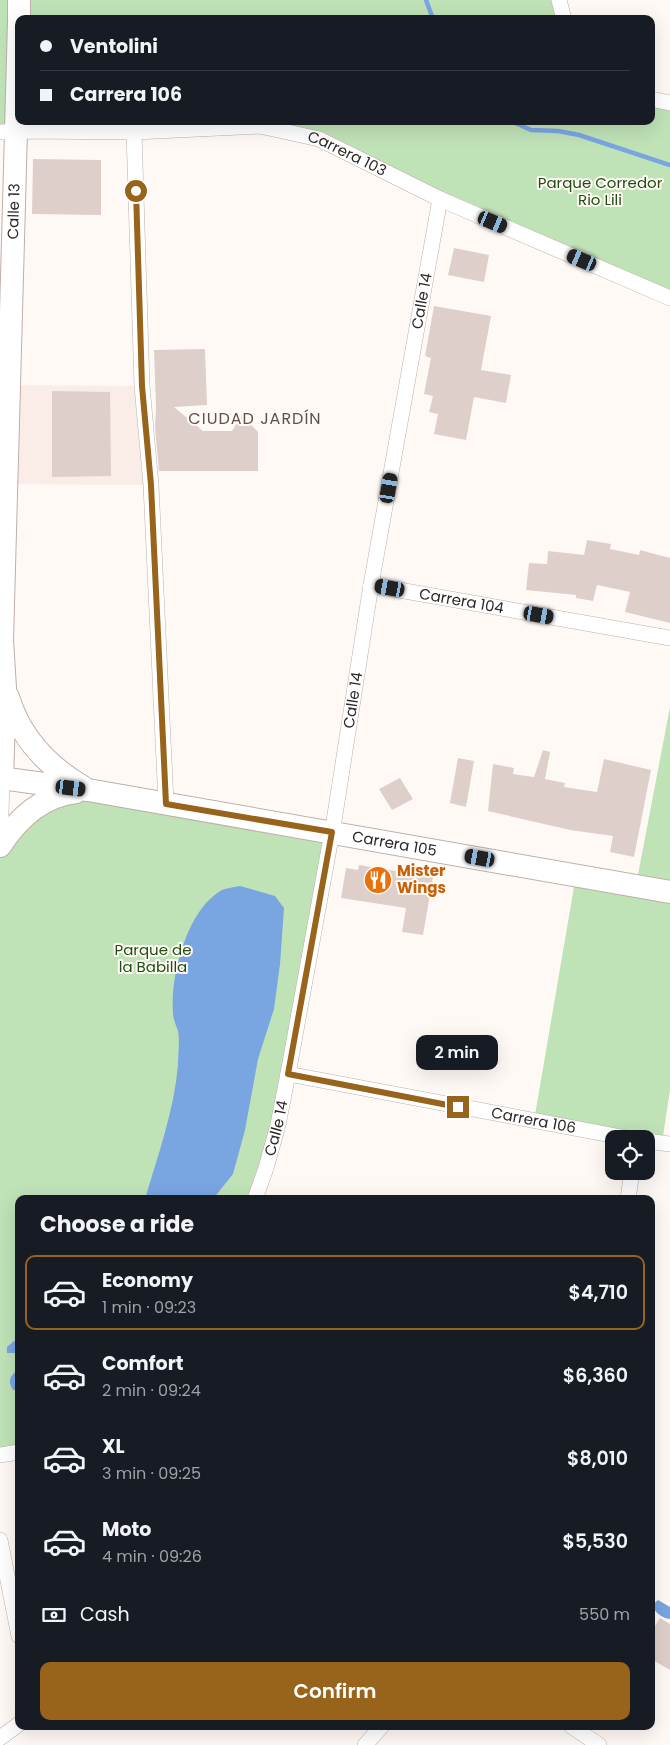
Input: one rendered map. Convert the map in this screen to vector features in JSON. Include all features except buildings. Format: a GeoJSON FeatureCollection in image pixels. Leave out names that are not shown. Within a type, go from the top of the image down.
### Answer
{"type":"FeatureCollection","features":[{"type":"Feature","properties":{"kind":"main road","name":"Calle 13"},"geometry":{"type":"LineString","coordinates":[[19,0],[19,15]]}},
{"type":"Feature","properties":{"kind":"main road","name":"Calle 13"},"geometry":{"type":"LineString","coordinates":[[1,778],[5,688],[1,639],[8,132],[15,69]]}},
{"type":"Feature","properties":{"kind":"main road"},"geometry":{"type":"LineString","coordinates":[[5,688],[22,730],[35,748],[68,779],[88,790]]}},
{"type":"Feature","properties":{"kind":"main road","name":"Carrera 105"},"geometry":{"type":"LineString","coordinates":[[1,778],[88,790],[670,892]]}},
{"type":"Feature","properties":{"kind":"main road"},"geometry":{"type":"LineString","coordinates":[[0,846],[12,827],[40,804],[66,793],[88,790]]}},
{"type":"Feature","properties":{"kind":"street"},"geometry":{"type":"LineString","coordinates":[[559,0],[563,15]]}},
{"type":"Feature","properties":{"kind":"street"},"geometry":{"type":"LineString","coordinates":[[655,100],[670,103]]}},
{"type":"Feature","properties":{"kind":"street","name":"Carrera 103"},"geometry":{"type":"LineString","coordinates":[[8,132],[134,132],[260,126],[319,139],[440,199],[670,298]]}},
{"type":"Feature","properties":{"kind":"street"},"geometry":{"type":"LineString","coordinates":[[134,132],[142,386],[151,485],[166,804]]}},
{"type":"Feature","properties":{"kind":"street","name":"Calle 14"},"geometry":{"type":"LineString","coordinates":[[256,1195],[278,1125],[288,1074],[332,832],[372,585],[440,199]]}},
{"type":"Feature","properties":{"kind":"street","name":"Carrera 104"},"geometry":{"type":"LineString","coordinates":[[372,585],[670,638]]}},
{"type":"Feature","properties":{"kind":"street","name":"Calle 13"},"geometry":{"type":"LineString","coordinates":[[0,851],[1,778]]}},
{"type":"Feature","properties":{"kind":"street","name":"Carrera 106"},"geometry":{"type":"LineString","coordinates":[[288,1074],[605,1134]]}},
{"type":"Feature","properties":{"kind":"street"},"geometry":{"type":"LineString","coordinates":[[655,1142],[670,1144]]}},
{"type":"Feature","properties":{"kind":"street"},"geometry":{"type":"LineString","coordinates":[[629,1195],[631,1180]]}},
{"type":"Feature","properties":{"kind":"street"},"geometry":{"type":"LineString","coordinates":[[0,1455],[15,1453]]}},
{"type":"Feature","properties":{"kind":"street"},"geometry":{"type":"LineString","coordinates":[[0,1540],[15,1616]]}},
{"type":"Feature","properties":{"kind":"street"},"geometry":{"type":"LineString","coordinates":[[0,1738],[15,1727]]}},
{"type":"Feature","properties":{"kind":"street"},"geometry":{"type":"LineString","coordinates":[[365,1745],[378,1730]]}},
{"type":"Feature","properties":{"kind":"street"},"geometry":{"type":"LineString","coordinates":[[577,1730],[598,1745]]}},
{"type":"Feature","properties":{"kind":"shaded area"},"geometry":{"type":"Polygon","coordinates":[[[10,385],[142,386],[151,485],[7,484],[10,385]]]}},
{"type":"Feature","properties":{"kind":"green space","name":"Parque Corredor Rio Lili"},"geometry":{"type":"Polygon","coordinates":[[[0,0],[559,0],[563,15],[15,15],[15,125],[655,125],[655,100],[670,103],[670,298],[319,139],[260,126],[0,132],[0,0]]]}},
{"type":"Feature","properties":{"kind":"green space"},"geometry":{"type":"Polygon","coordinates":[[[670,707],[670,1090],[662,1143],[655,1142],[655,1130],[605,1130],[605,1133],[534,1121],[576,875],[636,885],[670,707]]]}},
{"type":"Feature","properties":{"kind":"green space","name":"Parque de la Babilla"},"geometry":{"type":"Polygon","coordinates":[[[66,793],[332,832],[288,1074],[256,1195],[15,1195],[15,1453],[0,1455],[0,846],[66,793]]]}},
{"type":"Feature","properties":{"kind":"water"},"geometry":{"type":"Polygon","coordinates":[[[240,886],[275,896],[284,908],[280,964],[274,1009],[258,1059],[245,1130],[233,1174],[216,1195],[146,1195],[165,1133],[176,1082],[179,1039],[173,1015],[173,998],[178,963],[190,928],[199,912],[210,899],[228,888],[240,886]]]}},
{"type":"Feature","properties":{"kind":"water"},"geometry":{"type":"Polygon","coordinates":[[[15,1340],[15,1353],[7,1353],[7,1347],[15,1340]]]}},
{"type":"Feature","properties":{"kind":"water"},"geometry":{"type":"Polygon","coordinates":[[[15,1372],[15,1390],[13,1390],[10,1383],[10,1378],[15,1372]]]}},
{"type":"Feature","properties":{"kind":"water"},"geometry":{"type":"Polygon","coordinates":[[[658,1600],[670,1607],[670,1619],[657,1613],[655,1611],[655,1603],[658,1600]]]}},
{"type":"Feature","properties":{"kind":"waterway"},"geometry":{"type":"LineString","coordinates":[[426,0],[432,15]]}},
{"type":"Feature","properties":{"kind":"waterway"},"geometry":{"type":"LineString","coordinates":[[520,125],[531,130],[558,131],[579,135],[670,165]]}},
{"type":"Feature","properties":{"kind":"place","name":"Mister Wings"},"geometry":{"type":"Point","coordinates":[378,880]}},
{"type":"Feature","properties":{"kind":"district","name":"CIUDAD JARDÍN"},"geometry":{"type":"Point","coordinates":[255,418]}},
{"type":"Feature","properties":{"kind":"route"},"geometry":{"type":"LineString","coordinates":[[136,191],[142,386],[151,485],[166,804],[332,832],[288,1074],[458,1107]]}}]}
